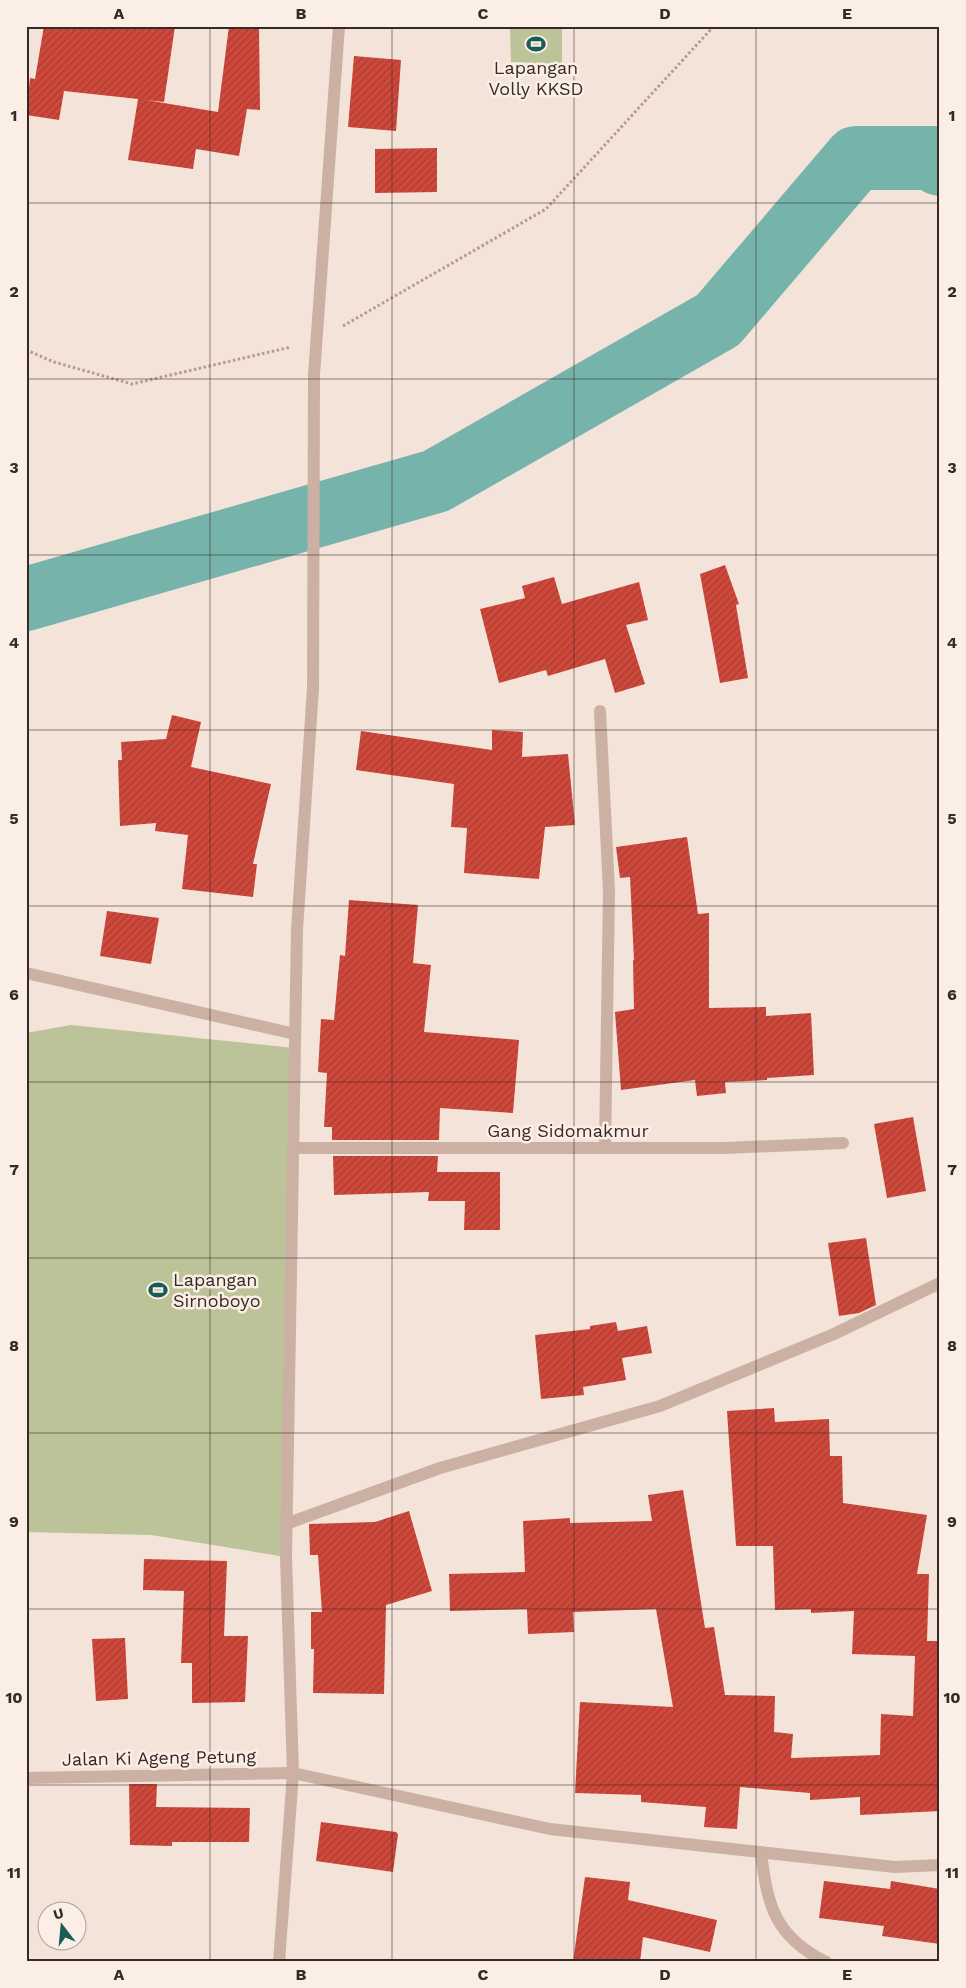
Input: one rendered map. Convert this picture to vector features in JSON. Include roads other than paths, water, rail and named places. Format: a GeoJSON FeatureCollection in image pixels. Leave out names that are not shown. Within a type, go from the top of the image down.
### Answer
{"type":"FeatureCollection","features":[{"type":"Feature","properties":{"kind":"street"},"geometry":{"type":"LineString","coordinates":[[279,1962],[293,1773],[285,1580],[297,930],[313,688],[314,375],[339,26]]}},
{"type":"Feature","properties":{"kind":"street"},"geometry":{"type":"LineString","coordinates":[[600,711],[609,891],[605,1148]]}},
{"type":"Feature","properties":{"kind":"street"},"geometry":{"type":"LineString","coordinates":[[26,973],[295,1034]]}},
{"type":"Feature","properties":{"kind":"street","name":"Gang Sidomakmur"},"geometry":{"type":"LineString","coordinates":[[293,1148],[725,1148],[843,1143]]}},
{"type":"Feature","properties":{"kind":"street"},"geometry":{"type":"LineString","coordinates":[[286,1524],[440,1468],[660,1406],[834,1334],[940,1283]]}},
{"type":"Feature","properties":{"kind":"street","name":"Jalan Ki Ageng Petung"},"geometry":{"type":"LineString","coordinates":[[26,1778],[293,1773],[550,1829],[895,1867],[940,1865]]}},
{"type":"Feature","properties":{"kind":"street"},"geometry":{"type":"LineString","coordinates":[[762,1852],[766,1893],[780,1927],[809,1954],[826,1962]]}},
{"type":"Feature","properties":{"kind":"waterway"},"geometry":{"type":"LineString","coordinates":[[26,599],[436,481],[718,320],[856,158],[934,158],[940,164]]}},
{"type":"Feature","properties":{"kind":"place","name":"Lapangan Volly KKSD"},"geometry":{"type":"Point","coordinates":[536,44]}},
{"type":"Feature","properties":{"kind":"place","name":"Lapangan Sirnoboyo"},"geometry":{"type":"Point","coordinates":[158,1290]}}]}
